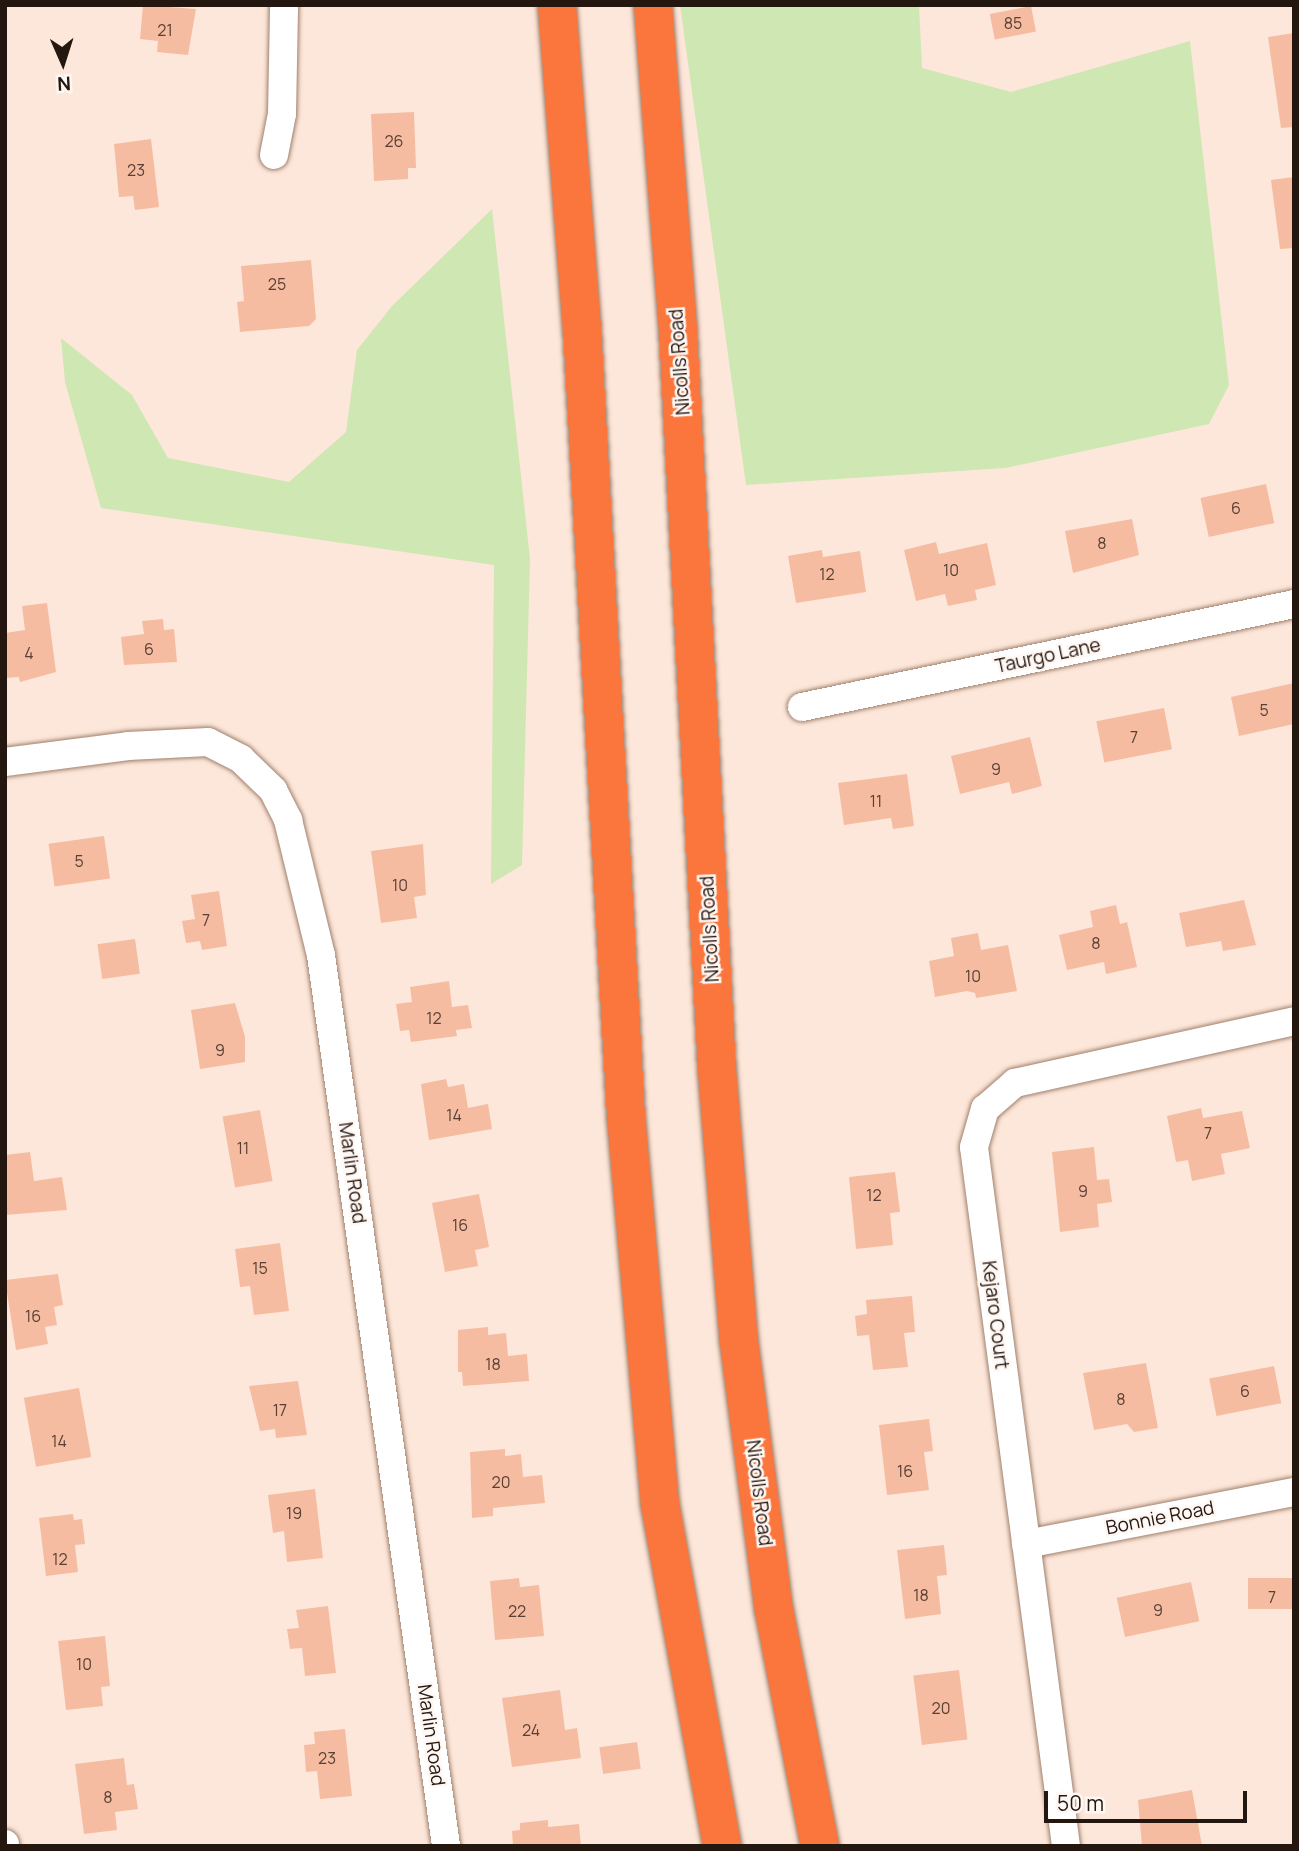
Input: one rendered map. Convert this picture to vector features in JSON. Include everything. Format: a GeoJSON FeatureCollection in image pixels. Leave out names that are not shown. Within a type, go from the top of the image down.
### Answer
{"type":"FeatureCollection","features":[{"type":"Feature","properties":{"kind":"highway"},"geometry":{"type":"LineString","coordinates":[[557,5],[584,354],[625,1103],[640,1282],[660,1504],[722,1846]]}},
{"type":"Feature","properties":{"kind":"highway","name":"Nicolls Road"},"geometry":{"type":"LineString","coordinates":[[653,5],[680,359],[717,1070],[739,1342],[774,1610],[820,1846]]}},
{"type":"Feature","properties":{"kind":"street"},"geometry":{"type":"LineString","coordinates":[[274,155],[282,114],[284,5]]}},
{"type":"Feature","properties":{"kind":"street","name":"Taurgo Lane"},"geometry":{"type":"LineString","coordinates":[[802,707],[1294,604]]}},
{"type":"Feature","properties":{"kind":"street","name":"Marlin Road"},"geometry":{"type":"LineString","coordinates":[[5,762],[128,746],[208,741],[241,759],[273,790],[288,820],[321,955],[446,1846]]}},
{"type":"Feature","properties":{"kind":"street","name":"Kejaro Court"},"geometry":{"type":"LineString","coordinates":[[1066,1846],[974,1147],[985,1109],[1015,1083],[1056,1070],[1294,1021]]}},
{"type":"Feature","properties":{"kind":"street","name":"Bonnie Road"},"geometry":{"type":"LineString","coordinates":[[1026,1544],[1294,1492]]}},
{"type":"Feature","properties":{"kind":"green space"},"geometry":{"type":"Polygon","coordinates":[[[680,5],[919,5],[922,68],[1011,92],[1190,41],[1229,385],[1209,424],[1005,468],[746,485],[680,5]]]}},
{"type":"Feature","properties":{"kind":"green space"},"geometry":{"type":"Polygon","coordinates":[[[492,209],[530,559],[522,865],[491,884],[494,565],[101,508],[65,382],[61,338],[132,395],[168,458],[289,482],[346,432],[357,350],[392,306],[492,209]]]}},
{"type":"Feature","properties":{"kind":"building"},"geometry":{"type":"Polygon","coordinates":[[[143,5],[196,9],[188,55],[157,52],[158,41],[140,39],[143,5]]]}},
{"type":"Feature","properties":{"kind":"building"},"geometry":{"type":"Polygon","coordinates":[[[1031,6],[1036,32],[995,40],[990,14],[1031,6]]]}},
{"type":"Feature","properties":{"kind":"building"},"geometry":{"type":"Polygon","coordinates":[[[1294,33],[1294,127],[1281,128],[1268,37],[1294,33]]]}},
{"type":"Feature","properties":{"kind":"building"},"geometry":{"type":"Polygon","coordinates":[[[414,112],[416,168],[408,168],[408,179],[374,181],[371,114],[414,112]]]}},
{"type":"Feature","properties":{"kind":"building"},"geometry":{"type":"Polygon","coordinates":[[[151,139],[159,207],[135,210],[133,196],[119,197],[114,144],[151,139]]]}},
{"type":"Feature","properties":{"kind":"building"},"geometry":{"type":"Polygon","coordinates":[[[1294,177],[1294,248],[1280,249],[1271,180],[1294,177]]]}},
{"type":"Feature","properties":{"kind":"building"},"geometry":{"type":"Polygon","coordinates":[[[311,260],[316,319],[309,326],[240,332],[237,302],[244,301],[241,266],[311,260]]]}},
{"type":"Feature","properties":{"kind":"building"},"geometry":{"type":"Polygon","coordinates":[[[1266,484],[1274,523],[1209,537],[1200,498],[1266,484]]]}},
{"type":"Feature","properties":{"kind":"building"},"geometry":{"type":"Polygon","coordinates":[[[1132,519],[1139,555],[1073,573],[1065,531],[1132,519]]]}},
{"type":"Feature","properties":{"kind":"building"},"geometry":{"type":"Polygon","coordinates":[[[936,542],[939,554],[987,543],[996,585],[975,590],[977,600],[948,606],[945,594],[916,601],[904,550],[936,542]]]}},
{"type":"Feature","properties":{"kind":"building"},"geometry":{"type":"Polygon","coordinates":[[[822,550],[823,557],[860,551],[866,592],[796,603],[788,556],[822,550]]]}},
{"type":"Feature","properties":{"kind":"building"},"geometry":{"type":"Polygon","coordinates":[[[47,603],[56,672],[20,682],[19,677],[5,678],[5,633],[25,630],[22,606],[47,603]]]}},
{"type":"Feature","properties":{"kind":"building"},"geometry":{"type":"Polygon","coordinates":[[[163,619],[164,630],[174,629],[177,662],[124,665],[121,637],[144,634],[142,621],[163,619]]]}},
{"type":"Feature","properties":{"kind":"building"},"geometry":{"type":"Polygon","coordinates":[[[1294,683],[1294,724],[1239,736],[1231,697],[1294,683]]]}},
{"type":"Feature","properties":{"kind":"building"},"geometry":{"type":"Polygon","coordinates":[[[1164,708],[1172,749],[1104,762],[1096,721],[1164,708]]]}},
{"type":"Feature","properties":{"kind":"building"},"geometry":{"type":"Polygon","coordinates":[[[1030,737],[1042,786],[1012,794],[1009,782],[960,794],[951,756],[1030,737]]]}},
{"type":"Feature","properties":{"kind":"building"},"geometry":{"type":"Polygon","coordinates":[[[907,774],[914,826],[893,829],[891,818],[844,825],[838,783],[907,774]]]}},
{"type":"Feature","properties":{"kind":"building"},"geometry":{"type":"Polygon","coordinates":[[[104,836],[110,879],[55,886],[49,844],[104,836]]]}},
{"type":"Feature","properties":{"kind":"building"},"geometry":{"type":"Polygon","coordinates":[[[423,844],[426,895],[414,897],[417,918],[381,923],[371,851],[423,844]]]}},
{"type":"Feature","properties":{"kind":"building"},"geometry":{"type":"Polygon","coordinates":[[[219,891],[227,946],[202,950],[200,941],[186,943],[182,921],[195,919],[191,895],[219,891]]]}},
{"type":"Feature","properties":{"kind":"building"},"geometry":{"type":"Polygon","coordinates":[[[1244,900],[1256,945],[1223,951],[1221,941],[1186,947],[1179,913],[1244,900]]]}},
{"type":"Feature","properties":{"kind":"building"},"geometry":{"type":"Polygon","coordinates":[[[1116,905],[1120,924],[1127,922],[1137,967],[1106,974],[1104,962],[1067,970],[1059,935],[1093,927],[1090,911],[1116,905]]]}},
{"type":"Feature","properties":{"kind":"building"},"geometry":{"type":"Polygon","coordinates":[[[978,933],[981,950],[1008,945],[1017,991],[976,998],[975,993],[967,991],[935,997],[929,961],[954,956],[951,938],[978,933]]]}},
{"type":"Feature","properties":{"kind":"building"},"geometry":{"type":"Polygon","coordinates":[[[135,939],[140,974],[102,979],[97,944],[135,939]]]}},
{"type":"Feature","properties":{"kind":"building"},"geometry":{"type":"Polygon","coordinates":[[[449,981],[452,1007],[468,1005],[472,1028],[456,1030],[457,1036],[411,1042],[409,1030],[400,1031],[396,1004],[412,1002],[410,987],[449,981]]]}},
{"type":"Feature","properties":{"kind":"building"},"geometry":{"type":"Polygon","coordinates":[[[235,1003],[245,1037],[245,1062],[200,1069],[191,1010],[235,1003]]]}},
{"type":"Feature","properties":{"kind":"building"},"geometry":{"type":"Polygon","coordinates":[[[446,1079],[448,1087],[464,1084],[468,1108],[488,1104],[492,1129],[429,1140],[421,1084],[446,1079]]]}},
{"type":"Feature","properties":{"kind":"building"},"geometry":{"type":"Polygon","coordinates":[[[1201,1108],[1203,1118],[1242,1111],[1250,1148],[1221,1154],[1225,1174],[1192,1181],[1188,1160],[1176,1162],[1167,1116],[1201,1108]]]}},
{"type":"Feature","properties":{"kind":"building"},"geometry":{"type":"Polygon","coordinates":[[[260,1110],[273,1181],[235,1188],[223,1117],[260,1110]]]}},
{"type":"Feature","properties":{"kind":"building"},"geometry":{"type":"Polygon","coordinates":[[[1094,1147],[1097,1180],[1109,1179],[1112,1202],[1097,1204],[1099,1227],[1060,1232],[1052,1152],[1094,1147]]]}},
{"type":"Feature","properties":{"kind":"building"},"geometry":{"type":"Polygon","coordinates":[[[30,1152],[34,1181],[62,1177],[67,1210],[5,1215],[5,1155],[30,1152]]]}},
{"type":"Feature","properties":{"kind":"building"},"geometry":{"type":"Polygon","coordinates":[[[895,1172],[900,1212],[890,1213],[893,1245],[856,1249],[849,1177],[895,1172]]]}},
{"type":"Feature","properties":{"kind":"building"},"geometry":{"type":"Polygon","coordinates":[[[479,1194],[489,1247],[475,1250],[478,1266],[445,1272],[432,1203],[479,1194]]]}},
{"type":"Feature","properties":{"kind":"building"},"geometry":{"type":"Polygon","coordinates":[[[280,1243],[289,1311],[254,1315],[250,1286],[240,1287],[235,1249],[280,1243]]]}},
{"type":"Feature","properties":{"kind":"building"},"geometry":{"type":"Polygon","coordinates":[[[58,1274],[63,1305],[54,1307],[57,1325],[45,1327],[48,1344],[16,1350],[5,1280],[58,1274]]]}},
{"type":"Feature","properties":{"kind":"building"},"geometry":{"type":"Polygon","coordinates":[[[912,1296],[915,1332],[904,1333],[908,1367],[873,1370],[869,1335],[857,1336],[855,1316],[867,1314],[866,1300],[912,1296]]]}},
{"type":"Feature","properties":{"kind":"building"},"geometry":{"type":"Polygon","coordinates":[[[488,1327],[488,1335],[506,1333],[508,1356],[527,1354],[529,1381],[463,1386],[462,1372],[458,1372],[458,1330],[488,1327]]]}},
{"type":"Feature","properties":{"kind":"building"},"geometry":{"type":"Polygon","coordinates":[[[1146,1363],[1158,1428],[1134,1432],[1127,1424],[1094,1430],[1083,1373],[1146,1363]]]}},
{"type":"Feature","properties":{"kind":"building"},"geometry":{"type":"Polygon","coordinates":[[[1274,1366],[1281,1403],[1216,1416],[1209,1379],[1274,1366]]]}},
{"type":"Feature","properties":{"kind":"building"},"geometry":{"type":"Polygon","coordinates":[[[298,1381],[307,1435],[276,1438],[275,1429],[260,1431],[249,1386],[298,1381]]]}},
{"type":"Feature","properties":{"kind":"building"},"geometry":{"type":"Polygon","coordinates":[[[79,1388],[91,1457],[36,1467],[24,1398],[79,1388]]]}},
{"type":"Feature","properties":{"kind":"building"},"geometry":{"type":"Polygon","coordinates":[[[929,1419],[933,1451],[924,1452],[929,1490],[887,1495],[879,1425],[929,1419]]]}},
{"type":"Feature","properties":{"kind":"building"},"geometry":{"type":"Polygon","coordinates":[[[505,1449],[505,1456],[521,1454],[523,1477],[542,1475],[545,1503],[493,1508],[493,1516],[472,1518],[470,1452],[505,1449]]]}},
{"type":"Feature","properties":{"kind":"building"},"geometry":{"type":"Polygon","coordinates":[[[315,1489],[323,1558],[287,1562],[284,1531],[273,1533],[268,1495],[315,1489]]]}},
{"type":"Feature","properties":{"kind":"building"},"geometry":{"type":"Polygon","coordinates":[[[73,1514],[74,1520],[82,1519],[85,1544],[75,1545],[78,1572],[46,1576],[39,1518],[73,1514]]]}},
{"type":"Feature","properties":{"kind":"building"},"geometry":{"type":"Polygon","coordinates":[[[944,1545],[947,1575],[937,1576],[941,1614],[905,1619],[897,1550],[944,1545]]]}},
{"type":"Feature","properties":{"kind":"building"},"geometry":{"type":"Polygon","coordinates":[[[519,1578],[520,1587],[539,1585],[544,1636],[495,1640],[490,1581],[519,1578]]]}},
{"type":"Feature","properties":{"kind":"building"},"geometry":{"type":"Polygon","coordinates":[[[1248,1578],[1294,1578],[1294,1609],[1248,1609],[1248,1578]]]}},
{"type":"Feature","properties":{"kind":"building"},"geometry":{"type":"Polygon","coordinates":[[[1191,1582],[1199,1621],[1125,1637],[1117,1598],[1191,1582]]]}},
{"type":"Feature","properties":{"kind":"building"},"geometry":{"type":"Polygon","coordinates":[[[328,1606],[336,1673],[305,1676],[302,1648],[290,1649],[287,1629],[299,1628],[296,1610],[328,1606]]]}},
{"type":"Feature","properties":{"kind":"building"},"geometry":{"type":"Polygon","coordinates":[[[105,1636],[110,1686],[101,1687],[103,1706],[66,1710],[58,1641],[105,1636]]]}},
{"type":"Feature","properties":{"kind":"building"},"geometry":{"type":"Polygon","coordinates":[[[959,1670],[968,1739],[922,1745],[913,1676],[959,1670]]]}},
{"type":"Feature","properties":{"kind":"building"},"geometry":{"type":"Polygon","coordinates":[[[560,1690],[565,1730],[577,1728],[581,1758],[512,1767],[502,1698],[560,1690]]]}},
{"type":"Feature","properties":{"kind":"building"},"geometry":{"type":"Polygon","coordinates":[[[345,1729],[352,1796],[320,1799],[317,1771],[306,1772],[304,1745],[315,1744],[314,1732],[345,1729]]]}},
{"type":"Feature","properties":{"kind":"building"},"geometry":{"type":"Polygon","coordinates":[[[637,1742],[641,1769],[603,1774],[599,1747],[637,1742]]]}},
{"type":"Feature","properties":{"kind":"building"},"geometry":{"type":"Polygon","coordinates":[[[124,1758],[127,1785],[134,1784],[138,1809],[115,1812],[117,1830],[84,1834],[75,1764],[124,1758]]]}},
{"type":"Feature","properties":{"kind":"building"},"geometry":{"type":"Polygon","coordinates":[[[1192,1790],[1202,1846],[1142,1846],[1138,1800],[1192,1790]]]}},
{"type":"Feature","properties":{"kind":"building"},"geometry":{"type":"Polygon","coordinates":[[[548,1820],[548,1827],[579,1824],[581,1846],[513,1846],[512,1831],[520,1830],[520,1823],[548,1820]]]}}]}
